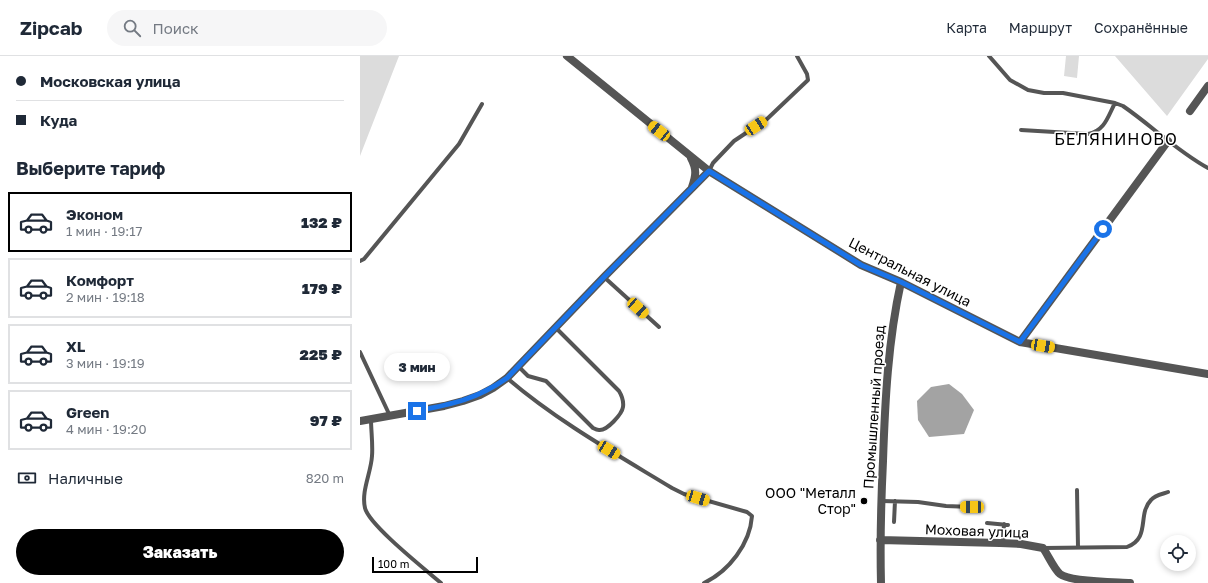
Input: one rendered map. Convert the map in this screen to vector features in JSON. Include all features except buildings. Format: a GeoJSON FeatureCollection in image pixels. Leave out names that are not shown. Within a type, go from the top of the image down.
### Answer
{"type":"FeatureCollection","features":[{"type":"Feature","properties":{"kind":"street","name":"Центральная улица"},"geometry":{"type":"LineString","coordinates":[[567,56],[709,171],[861,265],[901,282],[1020,342],[1208,374]]}},
{"type":"Feature","properties":{"kind":"street"},"geometry":{"type":"LineString","coordinates":[[1190,111],[1208,86]]}},
{"type":"Feature","properties":{"kind":"street"},"geometry":{"type":"LineString","coordinates":[[1020,342],[1168,141]]}},
{"type":"Feature","properties":{"kind":"street"},"geometry":{"type":"LineString","coordinates":[[690,155],[696,171],[695,179],[690,191]]}},
{"type":"Feature","properties":{"kind":"street"},"geometry":{"type":"LineString","coordinates":[[360,421],[463,401],[493,388],[507,378],[709,171]]}},
{"type":"Feature","properties":{"kind":"street","name":"Промышленный проезд"},"geometry":{"type":"LineString","coordinates":[[880,583],[884,411],[894,314],[901,282]]}},
{"type":"Feature","properties":{"kind":"street","name":"Моховая улица"},"geometry":{"type":"LineString","coordinates":[[880,540],[1021,544],[1043,548],[1058,573],[1067,578],[1130,583]]}},
{"type":"Feature","properties":{"kind":"lane"},"geometry":{"type":"LineString","coordinates":[[709,171],[713,163],[734,141],[767,119],[808,80],[807,74],[797,56]]}},
{"type":"Feature","properties":{"kind":"lane"},"geometry":{"type":"LineString","coordinates":[[989,56],[1010,80],[1028,90],[1044,93],[1064,93],[1115,103],[1128,109],[1168,141],[1198,163],[1208,168]]}},
{"type":"Feature","properties":{"kind":"lane"},"geometry":{"type":"LineString","coordinates":[[1021,130],[1088,134],[1096,133],[1101,129],[1115,103]]}},
{"type":"Feature","properties":{"kind":"lane"},"geometry":{"type":"LineString","coordinates":[[360,261],[369,253],[459,144],[482,104]]}},
{"type":"Feature","properties":{"kind":"lane"},"geometry":{"type":"LineString","coordinates":[[604,277],[659,327]]}},
{"type":"Feature","properties":{"kind":"lane"},"geometry":{"type":"LineString","coordinates":[[519,367],[528,376],[546,381],[593,428],[599,431],[606,429],[621,414],[623,398],[619,391],[556,328]]}},
{"type":"Feature","properties":{"kind":"lane"},"geometry":{"type":"LineString","coordinates":[[360,352],[390,416]]}},
{"type":"Feature","properties":{"kind":"lane"},"geometry":{"type":"LineString","coordinates":[[507,378],[521,390],[582,434],[672,488],[684,494],[747,512],[752,516],[749,532],[739,552],[719,574],[704,583]]}},
{"type":"Feature","properties":{"kind":"lane"},"geometry":{"type":"LineString","coordinates":[[371,419],[372,456],[364,496],[365,510],[389,537],[441,583]]}},
{"type":"Feature","properties":{"kind":"lane"},"geometry":{"type":"LineString","coordinates":[[1077,490],[1078,547]]}},
{"type":"Feature","properties":{"kind":"lane"},"geometry":{"type":"LineString","coordinates":[[1043,548],[1126,547],[1133,545],[1142,534],[1147,506],[1151,499],[1168,492]]}},
{"type":"Feature","properties":{"kind":"lane"},"geometry":{"type":"LineString","coordinates":[[881,501],[918,502],[946,506],[972,507]]}},
{"type":"Feature","properties":{"kind":"lane"},"geometry":{"type":"LineString","coordinates":[[894,522],[895,501]]}},
{"type":"Feature","properties":{"kind":"lane"},"geometry":{"type":"LineString","coordinates":[[987,523],[1006,524],[1003,543]]}},
{"type":"Feature","properties":{"kind":"shaded area"},"geometry":{"type":"Polygon","coordinates":[[[360,56],[399,56],[360,156],[360,56]]]}},
{"type":"Feature","properties":{"kind":"shaded area"},"geometry":{"type":"Polygon","coordinates":[[[1066,56],[1079,56],[1077,78],[1064,76],[1066,56]]]}},
{"type":"Feature","properties":{"kind":"shaded area"},"geometry":{"type":"Polygon","coordinates":[[[1115,56],[1208,56],[1208,59],[1167,116],[1115,56]]]}},
{"type":"Feature","properties":{"kind":"shaded area"},"geometry":{"type":"Polygon","coordinates":[[[949,384],[962,394],[974,410],[964,434],[929,437],[918,420],[917,401],[931,387],[949,384]]]}},
{"type":"Feature","properties":{"kind":"place","name":"ООО \"Металл Стор\""},"geometry":{"type":"Point","coordinates":[864,501]}},
{"type":"Feature","properties":{"kind":"district","name":"БЕЛЯНИНОВО"},"geometry":{"type":"Point","coordinates":[1116,139]}},
{"type":"Feature","properties":{"kind":"route"},"geometry":{"type":"LineString","coordinates":[[417,411],[444,406],[480,395],[507,378],[709,171],[861,265],[901,282],[1020,342],[1103,229]]}}]}
